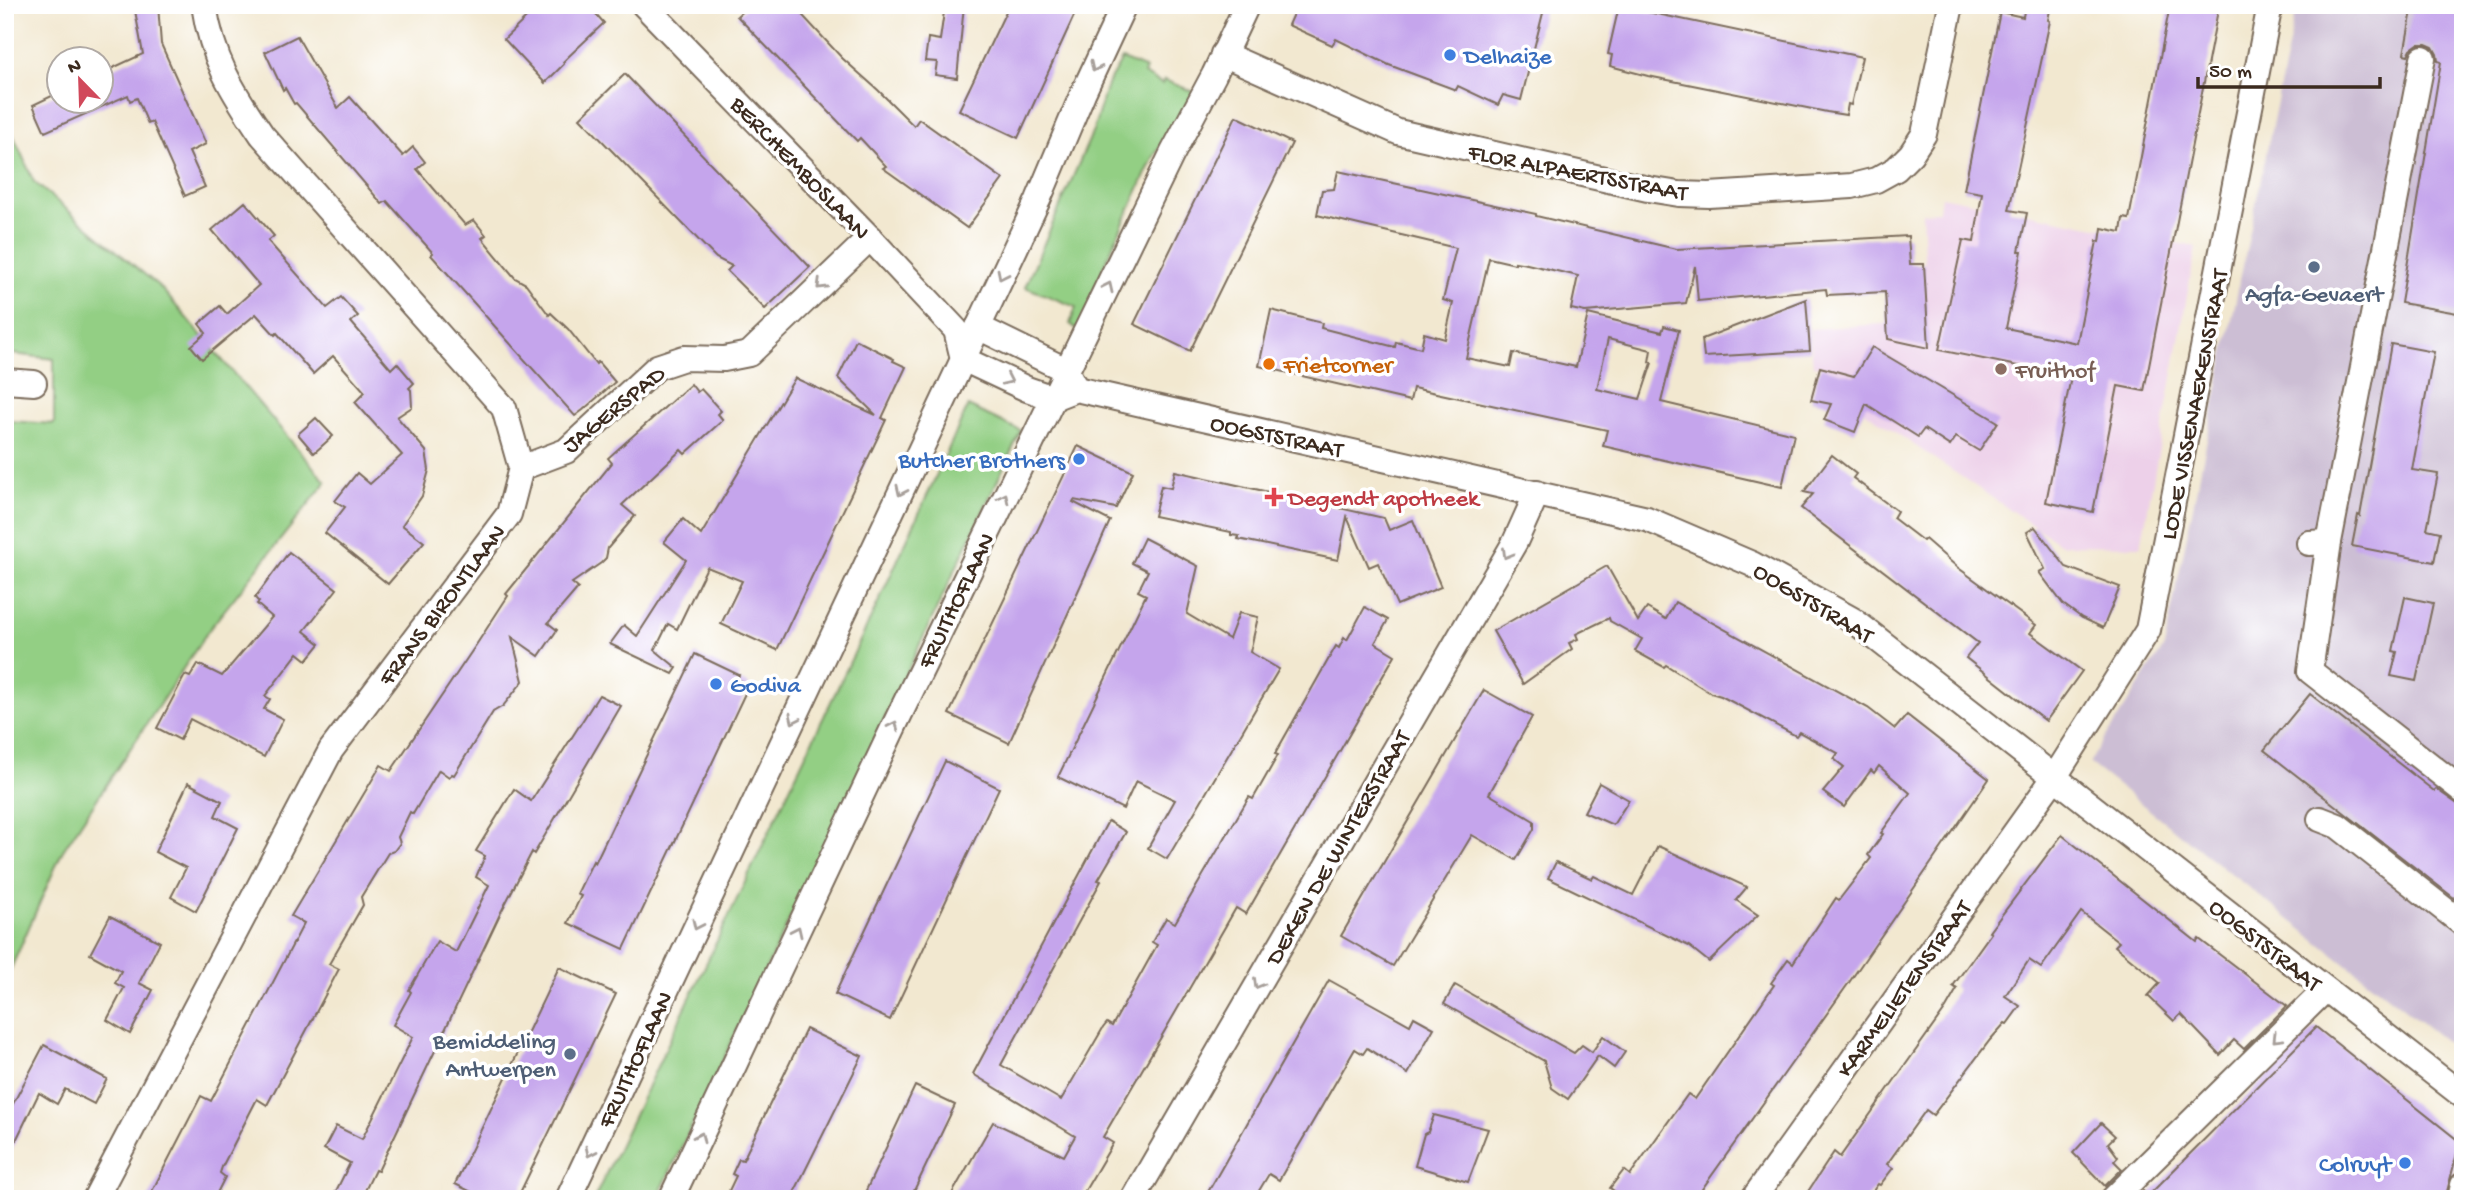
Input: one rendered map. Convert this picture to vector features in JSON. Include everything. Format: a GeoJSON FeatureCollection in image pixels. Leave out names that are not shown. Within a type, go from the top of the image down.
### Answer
{"type":"FeatureCollection","features":[{"type":"Feature","properties":{"kind":"street"},"geometry":{"type":"LineString","coordinates":[[204,5],[212,47],[234,94],[262,135],[504,408],[521,468]]}},
{"type":"Feature","properties":{"kind":"street","name":"BERCHEMBOSLAAN"},"geometry":{"type":"LineString","coordinates":[[644,5],[870,238],[967,329],[963,359]]}},
{"type":"Feature","properties":{"kind":"street"},"geometry":{"type":"LineString","coordinates":[[967,329],[1038,200],[1124,5]]}},
{"type":"Feature","properties":{"kind":"street","name":"FRUITHOFLAAN"},"geometry":{"type":"LineString","coordinates":[[671,1199],[895,724],[1065,386],[1079,349],[1172,154],[1247,5]]}},
{"type":"Feature","properties":{"kind":"street","name":"FLOR ALPAERTSSTRAAT"},"geometry":{"type":"LineString","coordinates":[[1223,54],[1398,132],[1648,189],[1709,195],[1852,186],[1876,180],[1896,169],[1911,154],[1924,134],[1951,5]]}},
{"type":"Feature","properties":{"kind":"street","name":"LODE VISSENAEKENSTRAAT"},"geometry":{"type":"LineString","coordinates":[[2054,778],[2148,630],[2270,5]]}},
{"type":"Feature","properties":{"kind":"street"},"geometry":{"type":"LineString","coordinates":[[2423,58],[2319,543],[2310,671],[2463,791]]}},
{"type":"Feature","properties":{"kind":"street","name":"JAGERSPAD"},"geometry":{"type":"LineString","coordinates":[[521,468],[566,451],[657,367],[684,358],[724,359],[749,354],[870,238]]}},
{"type":"Feature","properties":{"kind":"street","name":"OOGSTSTRAAT"},"geometry":{"type":"LineString","coordinates":[[967,329],[1065,386],[1647,519],[1763,570],[1853,620],[2463,1096]]}},
{"type":"Feature","properties":{"kind":"street","name":"OOGSTSTRAAT"},"geometry":{"type":"LineString","coordinates":[[963,359],[1027,389],[1065,386]]}},
{"type":"Feature","properties":{"kind":"street","name":"FRUITHOFLAAN"},"geometry":{"type":"LineString","coordinates":[[568,1199],[963,359]]}},
{"type":"Feature","properties":{"kind":"street"},"geometry":{"type":"LineString","coordinates":[[5,381],[33,383]]}},
{"type":"Feature","properties":{"kind":"street","name":"FRANS BIRONTLAAN"},"geometry":{"type":"LineString","coordinates":[[95,1199],[331,750],[509,513],[521,468]]}},
{"type":"Feature","properties":{"kind":"street","name":"DEKEN DE WINTERSTRAAT"},"geometry":{"type":"LineString","coordinates":[[1133,1199],[1515,542],[1537,493]]}},
{"type":"Feature","properties":{"kind":"street","name":"KARMELIETENSTRAAT"},"geometry":{"type":"LineString","coordinates":[[1753,1199],[2054,778]]}},
{"type":"Feature","properties":{"kind":"street"},"geometry":{"type":"LineString","coordinates":[[2320,820],[2338,826],[2463,924]]}},
{"type":"Feature","properties":{"kind":"street"},"geometry":{"type":"LineString","coordinates":[[2113,1199],[2325,990]]}},
{"type":"Feature","properties":{"kind":"street"},"geometry":{"type":"LineString","coordinates":[[2460,1199],[2463,1185]]}},
{"type":"Feature","properties":{"kind":"shaded area"},"geometry":{"type":"Polygon","coordinates":[[[2297,5],[2463,5],[2463,1055],[2089,763],[2164,647],[2297,5]]]}},
{"type":"Feature","properties":{"kind":"shaded area","name":"Fruithof"},"geometry":{"type":"Polygon","coordinates":[[[1941,196],[2196,247],[2141,546],[2062,545],[1836,392],[1843,373],[1813,365],[1810,329],[1927,321],[1922,212],[1939,211],[1941,196]]]}},
{"type":"Feature","properties":{"kind":"green space"},"geometry":{"type":"Polygon","coordinates":[[[1122,59],[1146,69],[1144,74],[1162,84],[1164,80],[1197,93],[1154,156],[1104,265],[1081,332],[1070,324],[1076,307],[1025,287],[1093,131],[1107,85],[1122,59]]]}},
{"type":"Feature","properties":{"kind":"green space"},"geometry":{"type":"Polygon","coordinates":[[[5,117],[34,182],[161,288],[326,482],[208,631],[62,852],[5,982],[5,465],[10,421],[54,424],[54,359],[5,353],[5,117]]]}},
{"type":"Feature","properties":{"kind":"green space"},"geometry":{"type":"Polygon","coordinates":[[[968,406],[1021,431],[657,1199],[594,1199],[878,603],[968,406]]]}},
{"type":"Feature","properties":{"kind":"building"},"geometry":{"type":"Polygon","coordinates":[[[134,5],[158,5],[161,44],[206,144],[189,152],[205,187],[185,196],[152,122],[148,124],[137,98],[130,101],[128,95],[116,100],[116,67],[143,54],[134,5]]]}},
{"type":"Feature","properties":{"kind":"building"},"geometry":{"type":"Polygon","coordinates":[[[540,5],[588,5],[604,23],[545,83],[504,39],[540,5]]]}},
{"type":"Feature","properties":{"kind":"building"},"geometry":{"type":"Polygon","coordinates":[[[749,5],[793,5],[842,58],[914,126],[919,119],[1003,179],[967,228],[883,168],[886,166],[860,138],[857,141],[737,16],[749,5]]]}},
{"type":"Feature","properties":{"kind":"building"},"geometry":{"type":"Polygon","coordinates":[[[945,5],[964,5],[957,78],[935,75],[937,62],[925,61],[928,38],[940,40],[945,5]]]}},
{"type":"Feature","properties":{"kind":"building"},"geometry":{"type":"Polygon","coordinates":[[[1009,5],[1079,5],[1018,138],[959,110],[1009,5]]]}},
{"type":"Feature","properties":{"kind":"building","name":"Delhaize"},"geometry":{"type":"Polygon","coordinates":[[[1297,5],[1545,5],[1521,100],[1503,95],[1498,105],[1458,86],[1456,90],[1389,65],[1336,39],[1332,45],[1288,25],[1297,5]]]}},
{"type":"Feature","properties":{"kind":"building"},"geometry":{"type":"Polygon","coordinates":[[[2025,5],[2051,5],[2050,21],[2009,210],[2027,213],[2006,328],[2077,343],[2097,241],[2100,242],[2102,228],[2121,232],[2123,218],[2129,219],[2170,5],[2219,5],[2144,391],[2118,386],[2093,512],[2046,502],[2071,377],[1939,350],[1963,240],[1974,242],[1982,193],[1964,190],[2000,12],[2023,17],[2025,5]]]}},
{"type":"Feature","properties":{"kind":"building"},"geometry":{"type":"Polygon","coordinates":[[[2413,5],[2463,5],[2463,314],[2401,303],[2441,62],[2438,61],[2433,47],[2426,44],[2418,44],[2408,55],[2404,54],[2413,5]]]}},
{"type":"Feature","properties":{"kind":"building"},"geometry":{"type":"Polygon","coordinates":[[[1619,6],[1862,57],[1851,105],[1848,104],[1846,115],[1827,112],[1610,66],[1612,55],[1608,54],[1619,6]]]}},
{"type":"Feature","properties":{"kind":"building"},"geometry":{"type":"Polygon","coordinates":[[[297,36],[338,108],[350,97],[403,156],[413,147],[425,162],[417,169],[465,225],[474,220],[486,235],[482,238],[515,278],[526,284],[549,315],[551,313],[568,329],[596,364],[598,362],[615,382],[575,416],[431,255],[433,253],[387,201],[382,204],[296,103],[294,104],[285,88],[283,90],[265,52],[297,36]]]}},
{"type":"Feature","properties":{"kind":"building"},"geometry":{"type":"Polygon","coordinates":[[[625,74],[810,267],[765,309],[727,271],[732,266],[716,258],[580,118],[625,74]]]}},
{"type":"Feature","properties":{"kind":"building"},"geometry":{"type":"Polygon","coordinates":[[[46,99],[46,116],[81,116],[45,132],[33,105],[46,99]]]}},
{"type":"Feature","properties":{"kind":"building"},"geometry":{"type":"Polygon","coordinates":[[[1236,116],[1292,143],[1190,351],[1134,324],[1236,116]]]}},
{"type":"Feature","properties":{"kind":"building"},"geometry":{"type":"Polygon","coordinates":[[[1338,171],[1536,214],[1676,249],[1908,236],[1910,264],[1924,264],[1929,348],[1888,339],[1885,292],[1827,295],[1826,289],[1698,301],[1695,266],[1686,303],[1585,312],[1571,309],[1578,276],[1489,258],[1466,358],[1510,367],[1513,353],[1576,367],[1588,314],[1662,332],[1664,326],[1679,330],[1661,402],[1794,434],[1782,487],[1603,446],[1607,430],[1413,388],[1410,401],[1259,366],[1271,310],[1322,323],[1321,328],[1395,347],[1396,342],[1421,348],[1424,333],[1445,339],[1453,303],[1443,300],[1456,248],[1317,215],[1322,190],[1334,189],[1338,171]],[[1608,339],[1597,389],[1640,399],[1652,363],[1649,362],[1651,350],[1608,339]]]}},
{"type":"Feature","properties":{"kind":"building"},"geometry":{"type":"Polygon","coordinates":[[[245,202],[274,236],[268,241],[327,308],[341,297],[358,316],[351,322],[391,369],[397,363],[414,383],[409,388],[412,407],[397,417],[426,451],[429,470],[422,496],[402,525],[424,542],[388,584],[325,533],[345,507],[335,501],[357,473],[370,484],[402,455],[355,402],[365,392],[333,356],[313,374],[277,333],[275,335],[256,314],[202,359],[191,346],[206,333],[199,324],[220,306],[227,314],[259,285],[212,230],[245,202]]]}},
{"type":"Feature","properties":{"kind":"building"},"geometry":{"type":"Polygon","coordinates":[[[1806,299],[1810,351],[1704,357],[1702,339],[1806,299]]]}},
{"type":"Feature","properties":{"kind":"building"},"geometry":{"type":"Polygon","coordinates":[[[856,340],[906,367],[882,418],[886,420],[777,650],[721,624],[742,581],[707,567],[677,629],[668,624],[655,650],[677,668],[673,674],[610,644],[624,625],[637,636],[686,560],[664,542],[683,519],[701,535],[795,378],[876,415],[838,378],[856,340]]]}},
{"type":"Feature","properties":{"kind":"building"},"geometry":{"type":"Polygon","coordinates":[[[2391,344],[2434,352],[2412,470],[2438,474],[2427,529],[2440,532],[2434,562],[2352,546],[2358,515],[2360,516],[2391,344]]]}},
{"type":"Feature","properties":{"kind":"building"},"geometry":{"type":"Polygon","coordinates":[[[1872,347],[1998,422],[1979,451],[1956,437],[1950,446],[1924,429],[1918,437],[1866,404],[1855,432],[1824,420],[1831,404],[1811,400],[1820,367],[1854,376],[1872,347]]]}},
{"type":"Feature","properties":{"kind":"building"},"geometry":{"type":"Polygon","coordinates":[[[691,384],[697,392],[701,389],[721,411],[718,414],[723,420],[685,454],[681,450],[622,505],[635,516],[608,548],[606,558],[572,583],[578,588],[548,623],[557,630],[539,656],[512,637],[523,681],[503,706],[493,712],[454,775],[449,777],[439,770],[413,814],[410,812],[398,837],[400,843],[394,851],[388,853],[361,897],[363,905],[329,964],[339,969],[267,1105],[257,1099],[222,1167],[220,1173],[225,1177],[214,1199],[148,1199],[201,1096],[211,1101],[304,923],[291,916],[381,765],[391,771],[508,596],[506,594],[612,463],[608,458],[691,384]]]}},
{"type":"Feature","properties":{"kind":"building"},"geometry":{"type":"Polygon","coordinates":[[[316,418],[333,436],[314,453],[298,434],[316,418]]]}},
{"type":"Feature","properties":{"kind":"building"},"geometry":{"type":"Polygon","coordinates":[[[1078,446],[1133,472],[1116,508],[1074,500],[1073,502],[1110,521],[1009,743],[949,714],[1078,446]]]}},
{"type":"Feature","properties":{"kind":"building"},"geometry":{"type":"Polygon","coordinates":[[[1832,455],[1856,474],[1853,478],[1897,511],[1893,518],[1923,541],[1925,539],[1957,567],[2036,625],[2030,633],[2082,671],[2046,721],[1966,658],[1978,643],[1801,508],[1813,494],[1804,492],[1832,455]]]}},
{"type":"Feature","properties":{"kind":"building"},"geometry":{"type":"Polygon","coordinates":[[[1175,471],[1384,518],[1389,530],[1413,520],[1441,587],[1397,605],[1378,563],[1369,567],[1347,517],[1338,560],[1238,539],[1239,536],[1231,535],[1231,532],[1154,516],[1161,486],[1171,488],[1175,471]]]}},
{"type":"Feature","properties":{"kind":"building"},"geometry":{"type":"Polygon","coordinates":[[[2035,527],[2066,567],[2120,587],[2103,628],[2082,618],[2063,604],[2039,572],[2045,569],[2027,532],[2035,527]]]}},
{"type":"Feature","properties":{"kind":"building"},"geometry":{"type":"Polygon","coordinates":[[[1144,538],[1198,566],[1187,614],[1229,639],[1239,613],[1258,617],[1250,652],[1279,669],[1167,859],[1148,848],[1175,800],[1136,781],[1123,809],[1058,777],[1146,595],[1138,591],[1148,571],[1132,563],[1144,538]]]}},
{"type":"Feature","properties":{"kind":"building"},"geometry":{"type":"Polygon","coordinates":[[[289,552],[337,589],[304,631],[320,644],[307,660],[298,653],[265,696],[270,699],[264,709],[283,719],[264,757],[190,719],[180,740],[157,728],[185,675],[190,677],[198,664],[222,676],[272,617],[257,604],[259,602],[255,598],[289,552]]]}},
{"type":"Feature","properties":{"kind":"building"},"geometry":{"type":"Polygon","coordinates":[[[1607,566],[1638,621],[1647,608],[1666,619],[1675,602],[1868,708],[1895,729],[1907,715],[1989,779],[1695,1199],[1625,1199],[1610,1188],[1624,1170],[1630,1175],[1688,1094],[1695,1099],[1774,985],[1771,983],[1788,959],[1793,963],[1836,898],[1839,900],[1871,858],[1868,855],[1883,834],[1881,833],[1910,793],[1879,766],[1874,773],[1871,770],[1844,807],[1823,792],[1844,767],[1834,759],[1838,753],[1799,732],[1796,736],[1635,651],[1642,639],[1609,618],[1576,634],[1578,639],[1569,643],[1572,649],[1523,684],[1493,631],[1607,566]]]}},
{"type":"Feature","properties":{"kind":"building"},"geometry":{"type":"Polygon","coordinates":[[[2405,597],[2433,603],[2416,681],[2391,676],[2397,652],[2393,651],[2405,597]]]}},
{"type":"Feature","properties":{"kind":"building"},"geometry":{"type":"Polygon","coordinates":[[[1365,607],[1388,620],[1375,643],[1395,655],[1246,914],[1236,908],[1103,1137],[1113,1143],[1080,1199],[949,1199],[993,1122],[1064,1156],[1075,1136],[973,1074],[1108,821],[1126,832],[1001,1065],[1061,1100],[1103,1028],[1107,1023],[1112,1026],[1157,945],[1152,942],[1166,918],[1175,923],[1249,797],[1253,799],[1278,755],[1275,754],[1336,646],[1339,648],[1344,638],[1347,640],[1365,607]]]}},
{"type":"Feature","properties":{"kind":"building"},"geometry":{"type":"Polygon","coordinates":[[[695,654],[739,675],[737,679],[749,685],[624,949],[568,923],[581,896],[577,894],[593,861],[595,863],[695,654]]]}},
{"type":"Feature","properties":{"kind":"building"},"geometry":{"type":"Polygon","coordinates":[[[1484,690],[1532,717],[1489,794],[1534,821],[1534,829],[1516,860],[1472,835],[1393,966],[1341,936],[1484,690]]]}},
{"type":"Feature","properties":{"kind":"building"},"geometry":{"type":"Polygon","coordinates":[[[2310,694],[2434,791],[2436,789],[2463,808],[2463,905],[2264,750],[2310,694]]]}},
{"type":"Feature","properties":{"kind":"building"},"geometry":{"type":"Polygon","coordinates":[[[599,695],[621,706],[534,854],[532,852],[378,1171],[375,1170],[361,1199],[332,1199],[350,1163],[324,1149],[336,1126],[362,1139],[413,1037],[393,1025],[411,992],[409,990],[437,941],[456,952],[489,885],[476,877],[485,856],[476,851],[514,789],[531,801],[599,695]]]}},
{"type":"Feature","properties":{"kind":"building"},"geometry":{"type":"Polygon","coordinates":[[[945,761],[999,788],[890,1020],[835,994],[945,761]]]}},
{"type":"Feature","properties":{"kind":"building"},"geometry":{"type":"Polygon","coordinates":[[[188,783],[222,801],[215,816],[238,828],[196,911],[171,897],[186,868],[155,852],[188,783]]]}},
{"type":"Feature","properties":{"kind":"building"},"geometry":{"type":"Polygon","coordinates":[[[1599,783],[1629,800],[1613,825],[1584,812],[1599,783]]]}},
{"type":"Feature","properties":{"kind":"building"},"geometry":{"type":"Polygon","coordinates":[[[2062,835],[2197,942],[2199,939],[2287,1006],[2244,1049],[2234,1040],[2220,1055],[2181,1014],[2174,1021],[2148,996],[2160,983],[2115,946],[2119,942],[2081,912],[2041,968],[2029,960],[2005,996],[2020,1006],[2007,1024],[1990,1040],[1933,1115],[1926,1110],[1887,1164],[1893,1168],[1867,1199],[1803,1199],[1834,1152],[1840,1157],[1946,1008],[1957,989],[1953,986],[1991,933],[1989,932],[2062,835]]]}},
{"type":"Feature","properties":{"kind":"building"},"geometry":{"type":"Polygon","coordinates":[[[1658,846],[1747,887],[1736,900],[1758,915],[1709,962],[1689,946],[1548,878],[1556,862],[1592,879],[1594,876],[1633,895],[1658,846]]]}},
{"type":"Feature","properties":{"kind":"building"},"geometry":{"type":"Polygon","coordinates":[[[110,916],[160,942],[139,983],[153,990],[130,1034],[107,1020],[124,988],[115,983],[121,971],[90,954],[110,916]]]}},
{"type":"Feature","properties":{"kind":"building"},"geometry":{"type":"Polygon","coordinates":[[[559,967],[616,994],[517,1199],[486,1199],[455,1184],[559,967]]]}},
{"type":"Feature","properties":{"kind":"building"},"geometry":{"type":"Polygon","coordinates":[[[1329,980],[1410,1025],[1414,1017],[1434,1028],[1408,1074],[1367,1048],[1363,1054],[1355,1049],[1279,1180],[1269,1174],[1254,1199],[1204,1199],[1329,980]]]}},
{"type":"Feature","properties":{"kind":"building"},"geometry":{"type":"Polygon","coordinates":[[[1455,985],[1574,1053],[1582,1045],[1592,1052],[1603,1036],[1625,1052],[1614,1068],[1598,1056],[1568,1099],[1552,1088],[1544,1061],[1444,1004],[1455,985]]]}},
{"type":"Feature","properties":{"kind":"building"},"geometry":{"type":"Polygon","coordinates":[[[2316,1027],[2460,1142],[2445,1199],[2134,1199],[2143,1191],[2148,1196],[2316,1027]]]}},
{"type":"Feature","properties":{"kind":"building"},"geometry":{"type":"Polygon","coordinates":[[[806,1029],[862,1056],[791,1199],[725,1199],[736,1176],[732,1174],[739,1159],[743,1160],[806,1029]]]}},
{"type":"Feature","properties":{"kind":"building"},"geometry":{"type":"Polygon","coordinates":[[[44,1045],[107,1079],[94,1104],[65,1089],[57,1104],[39,1093],[5,1163],[5,1119],[44,1045]]]}},
{"type":"Feature","properties":{"kind":"building"},"geometry":{"type":"Polygon","coordinates":[[[915,1086],[955,1105],[910,1199],[862,1199],[915,1086]]]}},
{"type":"Feature","properties":{"kind":"building"},"geometry":{"type":"Polygon","coordinates":[[[1434,1115],[1488,1129],[1468,1182],[1415,1166],[1424,1134],[1428,1132],[1434,1115]]]}},
{"type":"Feature","properties":{"kind":"building"},"geometry":{"type":"Polygon","coordinates":[[[2101,1123],[2115,1136],[2108,1143],[2118,1157],[2114,1161],[2122,1169],[2105,1186],[2073,1153],[2101,1123]]]}},
{"type":"Feature","properties":{"kind":"place","name":"Delhaize"},"geometry":{"type":"Point","coordinates":[1450,55]}},
{"type":"Feature","properties":{"kind":"place","name":"Agfa-Gevaert"},"geometry":{"type":"Point","coordinates":[2314,267]}},
{"type":"Feature","properties":{"kind":"place","name":"Frietcorner"},"geometry":{"type":"Point","coordinates":[1269,364]}},
{"type":"Feature","properties":{"kind":"place","name":"Fruithof"},"geometry":{"type":"Point","coordinates":[2001,369]}},
{"type":"Feature","properties":{"kind":"place","name":"Butcher Brothers"},"geometry":{"type":"Point","coordinates":[1079,459]}},
{"type":"Feature","properties":{"kind":"place","name":"Degendt apotheek"},"geometry":{"type":"Point","coordinates":[1274,497]}},
{"type":"Feature","properties":{"kind":"place","name":"Godiva"},"geometry":{"type":"Point","coordinates":[716,684]}},
{"type":"Feature","properties":{"kind":"place","name":"Bemiddeling Antwerpen"},"geometry":{"type":"Point","coordinates":[570,1054]}},
{"type":"Feature","properties":{"kind":"place","name":"Colruyt"},"geometry":{"type":"Point","coordinates":[2405,1163]}}]}
